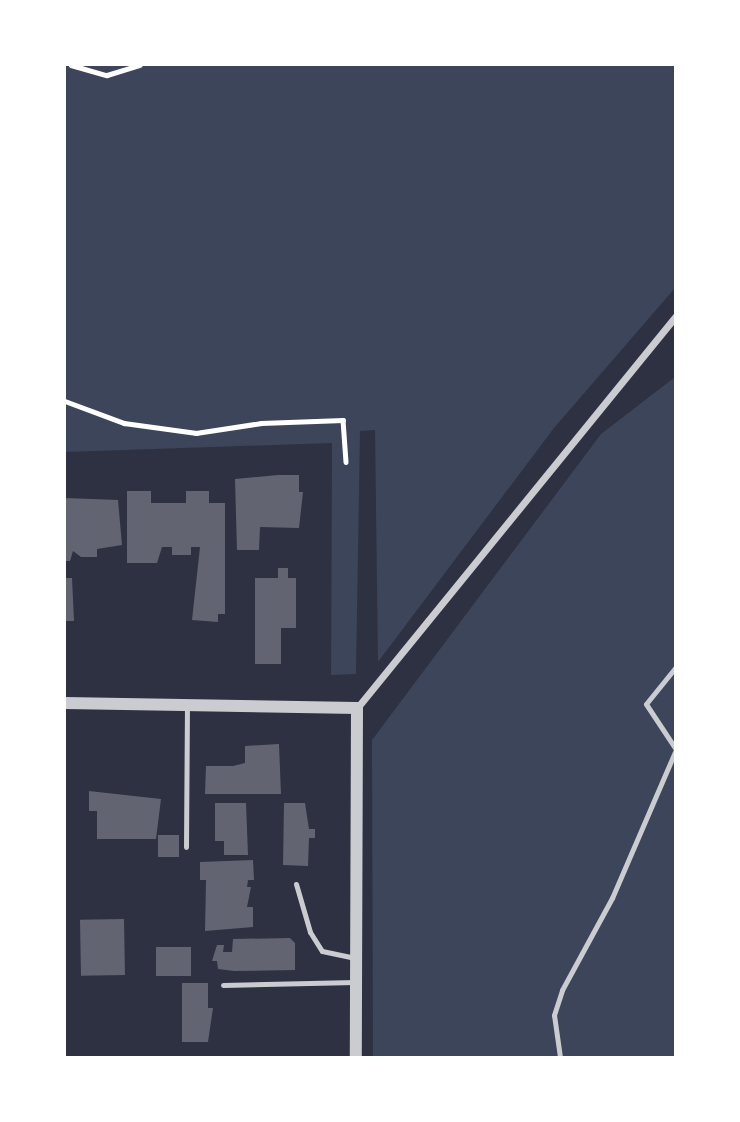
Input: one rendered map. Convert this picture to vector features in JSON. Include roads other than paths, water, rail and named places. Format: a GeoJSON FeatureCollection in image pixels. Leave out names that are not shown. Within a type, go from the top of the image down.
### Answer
{"type":"FeatureCollection","features":[{"type":"Feature","properties":{"kind":"street"},"geometry":{"type":"LineString","coordinates":[[356,1057],[357,708],[675,317]]}},
{"type":"Feature","properties":{"kind":"street"},"geometry":{"type":"LineString","coordinates":[[65,703],[357,708]]}},
{"type":"Feature","properties":{"kind":"lane"},"geometry":{"type":"LineString","coordinates":[[560,1057],[554,1015],[562,990],[612,898],[675,750],[646,704],[675,668]]}},
{"type":"Feature","properties":{"kind":"lane"},"geometry":{"type":"LineString","coordinates":[[186,847],[187,703]]}},
{"type":"Feature","properties":{"kind":"lane"},"geometry":{"type":"LineString","coordinates":[[296,884],[310,932],[322,951],[355,958]]}},
{"type":"Feature","properties":{"kind":"lane"},"geometry":{"type":"LineString","coordinates":[[223,985],[355,982]]}}]}
